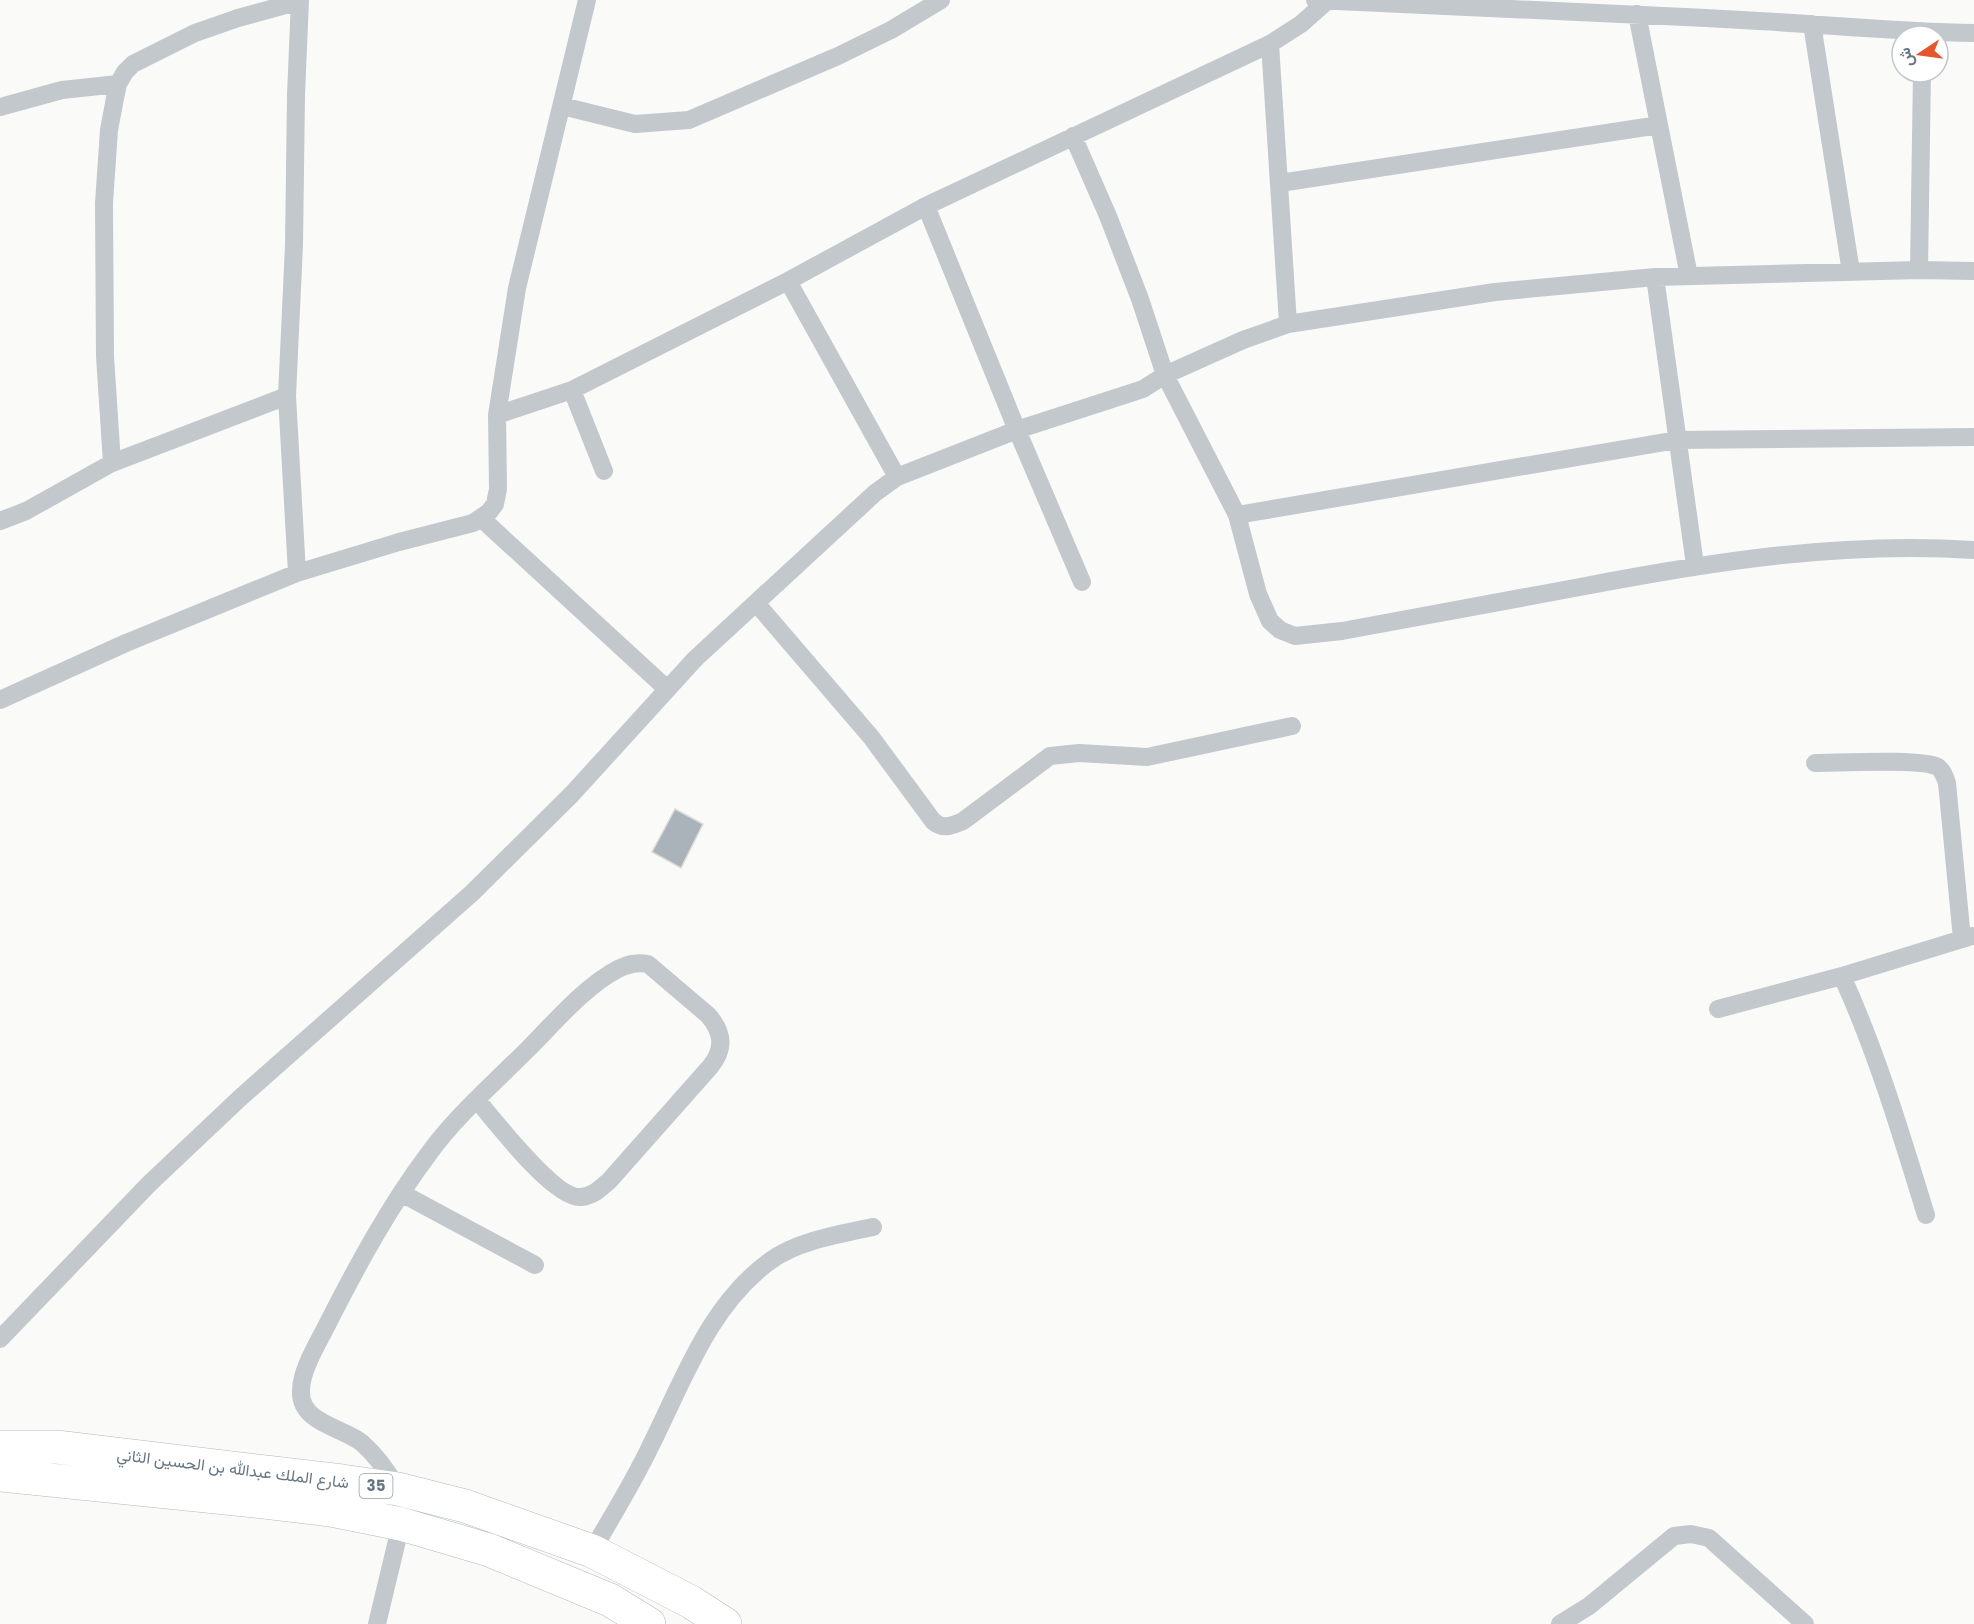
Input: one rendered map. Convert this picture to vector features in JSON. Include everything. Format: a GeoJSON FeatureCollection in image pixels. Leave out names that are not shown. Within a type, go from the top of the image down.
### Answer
{"type":"FeatureCollection","features":[{"type":"Feature","properties":{"kind":"highway","name":"شارع الملك عبدالله بن الحسين الثاني"},"geometry":{"type":"LineString","coordinates":[[0,1447],[67,1448],[332,1479],[398,1489],[465,1506],[592,1551],[691,1602],[725,1624]]}},
{"type":"Feature","properties":{"kind":"highway","name":"شارع الملك عبدالله بن الحسين الثاني"},"geometry":{"type":"LineString","coordinates":[[0,1475],[331,1510],[400,1524],[489,1550],[610,1600],[649,1624]]}},
{"type":"Feature","properties":{"kind":"street"},"geometry":{"type":"LineString","coordinates":[[0,700],[126,643],[297,573],[399,542],[473,523],[482,519],[495,504],[498,489],[498,415],[517,288],[587,0]]}},
{"type":"Feature","properties":{"kind":"street"},"geometry":{"type":"LineString","coordinates":[[562,106],[635,124],[689,120],[838,56],[891,30],[941,0]]}},
{"type":"Feature","properties":{"kind":"street"},"geometry":{"type":"LineString","coordinates":[[1313,0],[1637,14],[1890,31]]}},
{"type":"Feature","properties":{"kind":"street"},"geometry":{"type":"LineString","coordinates":[[112,464],[105,356],[104,203],[109,130],[118,84],[133,64],[195,33],[238,18],[300,1],[294,245],[287,396],[297,573]]}},
{"type":"Feature","properties":{"kind":"street"},"geometry":{"type":"LineString","coordinates":[[498,415],[572,390],[788,281],[926,206],[1270,44],[1301,24],[1327,1]]}},
{"type":"Feature","properties":{"kind":"street"},"geometry":{"type":"LineString","coordinates":[[1637,14],[1689,276]]}},
{"type":"Feature","properties":{"kind":"street"},"geometry":{"type":"LineString","coordinates":[[1812,24],[1851,272]]}},
{"type":"Feature","properties":{"kind":"street"},"geometry":{"type":"LineString","coordinates":[[1950,33],[1974,33]]}},
{"type":"Feature","properties":{"kind":"street"},"geometry":{"type":"LineString","coordinates":[[1270,44],[1288,324]]}},
{"type":"Feature","properties":{"kind":"street"},"geometry":{"type":"LineString","coordinates":[[0,107],[62,90],[118,84]]}},
{"type":"Feature","properties":{"kind":"street"},"geometry":{"type":"LineString","coordinates":[[1919,270],[1922,84]]}},
{"type":"Feature","properties":{"kind":"street"},"geometry":{"type":"LineString","coordinates":[[1280,183],[1659,124]]}},
{"type":"Feature","properties":{"kind":"street"},"geometry":{"type":"LineString","coordinates":[[1073,136],[1124,257],[1166,375],[1237,515],[1258,594],[1270,621],[1280,630],[1295,636],[1354,629],[1695,565],[1806,552],[1882,548],[1974,550]]}},
{"type":"Feature","properties":{"kind":"street"},"geometry":{"type":"LineString","coordinates":[[926,206],[1082,582]]}},
{"type":"Feature","properties":{"kind":"street"},"geometry":{"type":"LineString","coordinates":[[0,1339],[112,1221],[240,1098],[488,876],[572,794],[695,659],[858,508],[897,477],[1017,430],[1143,389],[1166,375],[1243,340],[1288,324],[1495,292],[1655,277],[1919,270],[1974,271]]}},
{"type":"Feature","properties":{"kind":"street"},"geometry":{"type":"LineString","coordinates":[[1655,277],[1695,565]]}},
{"type":"Feature","properties":{"kind":"street"},"geometry":{"type":"LineString","coordinates":[[788,281],[897,477]]}},
{"type":"Feature","properties":{"kind":"street"},"geometry":{"type":"LineString","coordinates":[[572,390],[604,471]]}},
{"type":"Feature","properties":{"kind":"street"},"geometry":{"type":"LineString","coordinates":[[0,520],[26,511],[112,464],[287,396]]}},
{"type":"Feature","properties":{"kind":"street"},"geometry":{"type":"LineString","coordinates":[[1237,515],[1677,440],[1974,437]]}},
{"type":"Feature","properties":{"kind":"street"},"geometry":{"type":"LineString","coordinates":[[482,519],[667,689]]}},
{"type":"Feature","properties":{"kind":"street"},"geometry":{"type":"LineString","coordinates":[[757,604],[871,737],[939,827],[949,827],[963,820],[1050,756],[1078,753],[1147,758],[1292,726]]}},
{"type":"Feature","properties":{"kind":"street"},"geometry":{"type":"LineString","coordinates":[[1718,1010],[1968,938],[1947,783],[1942,771],[1935,766],[1917,762],[1815,763]]}},
{"type":"Feature","properties":{"kind":"street"},"geometry":{"type":"LineString","coordinates":[[398,1489],[383,1465],[359,1441],[308,1413],[300,1390],[321,1336],[353,1276],[401,1193],[431,1150],[477,1100],[588,991],[616,970],[638,962],[648,964],[708,1015],[716,1024],[721,1038],[721,1048],[710,1067],[609,1181],[596,1193],[581,1197],[570,1196],[540,1172],[477,1100]]}},
{"type":"Feature","properties":{"kind":"street"},"geometry":{"type":"LineString","coordinates":[[1842,976],[1889,1095],[1926,1215]]}},
{"type":"Feature","properties":{"kind":"street"},"geometry":{"type":"LineString","coordinates":[[401,1193],[536,1265]]}},
{"type":"Feature","properties":{"kind":"street"},"geometry":{"type":"LineString","coordinates":[[592,1551],[649,1450],[704,1337],[724,1306],[743,1283],[771,1260],[814,1240],[873,1227]]}},
{"type":"Feature","properties":{"kind":"street"},"geometry":{"type":"LineString","coordinates":[[377,1624],[400,1524]]}},
{"type":"Feature","properties":{"kind":"street"},"geometry":{"type":"LineString","coordinates":[[1560,1624],[1589,1606],[1674,1536],[1691,1534],[1709,1538],[1805,1624]]}},
{"type":"Feature","properties":{"kind":"building"},"geometry":{"type":"Polygon","coordinates":[[[675,809],[703,824],[681,868],[652,852],[675,809]]]}}]}
